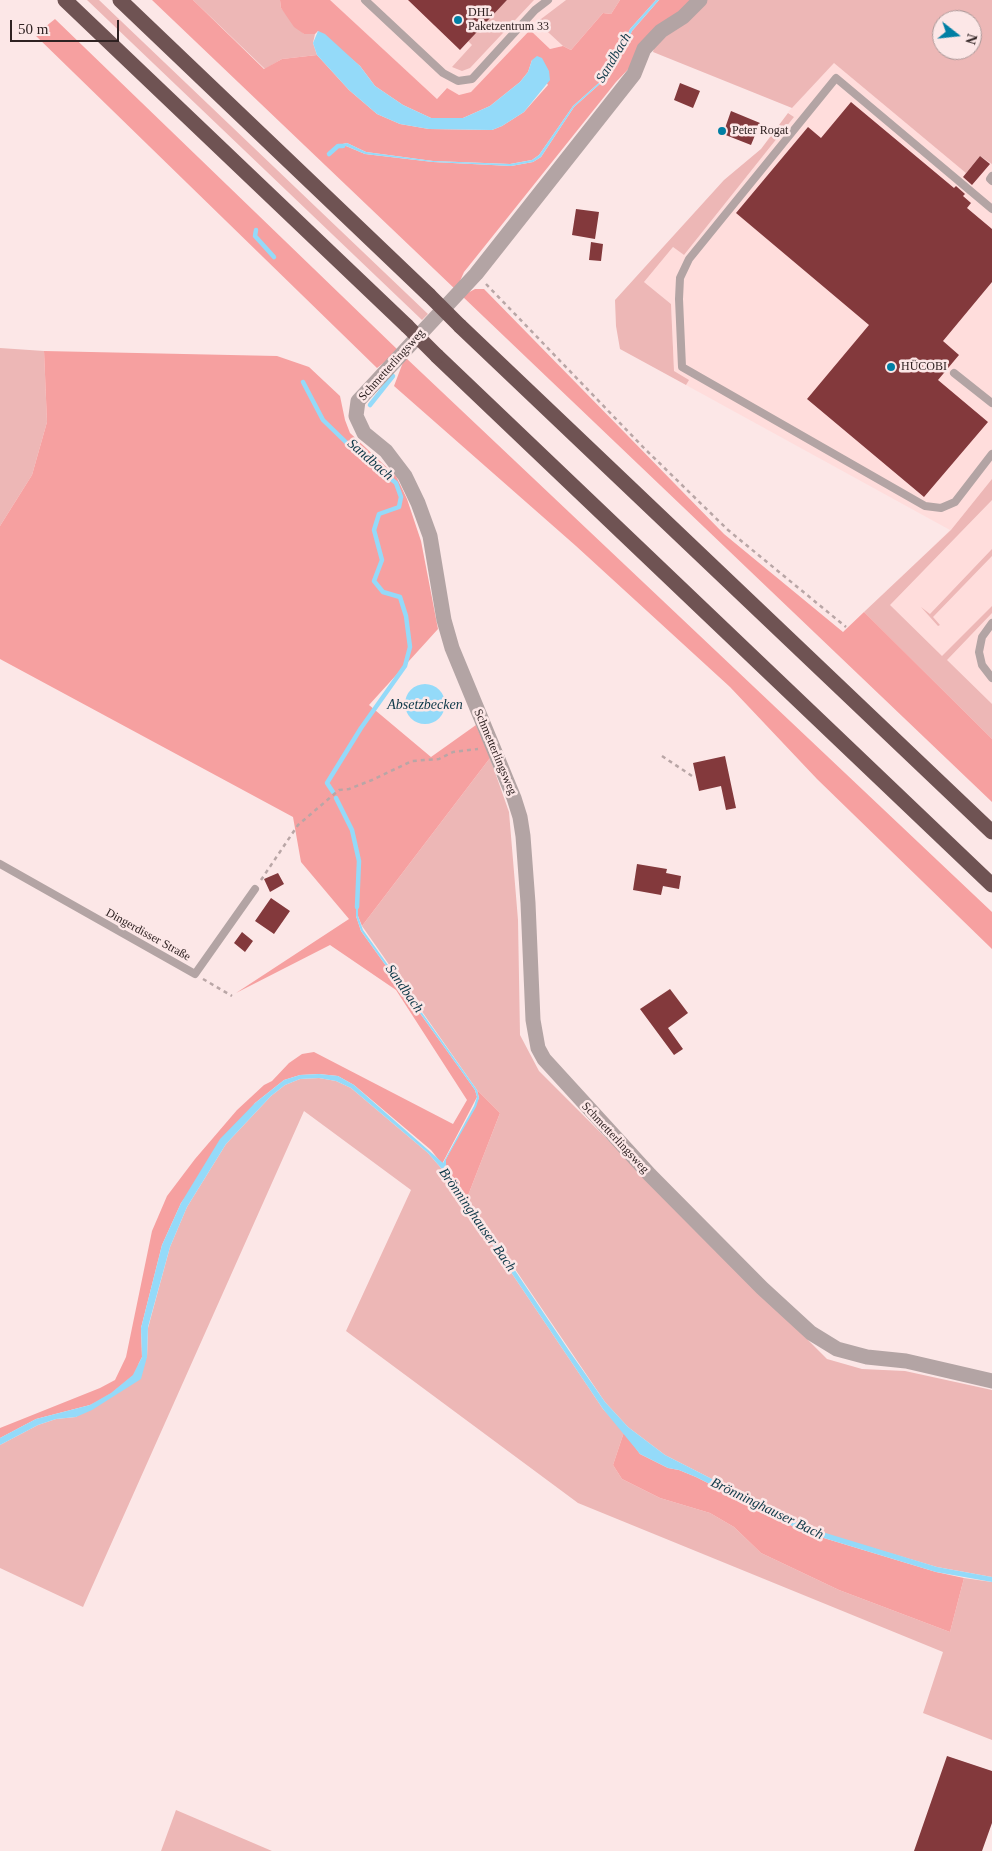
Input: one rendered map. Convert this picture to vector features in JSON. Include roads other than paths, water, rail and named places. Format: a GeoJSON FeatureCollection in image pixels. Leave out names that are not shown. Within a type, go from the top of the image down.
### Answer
{"type":"FeatureCollection","features":[{"type":"Feature","properties":{"kind":"highway"},"geometry":{"type":"LineString","coordinates":[[65,0],[992,885]]}},
{"type":"Feature","properties":{"kind":"highway"},"geometry":{"type":"LineString","coordinates":[[120,0],[992,832]]}},
{"type":"Feature","properties":{"kind":"street","name":"Schmetterlingsweg"},"geometry":{"type":"LineString","coordinates":[[700,0],[683,17],[661,31],[644,49],[634,74],[476,274],[358,401],[356,416],[364,433],[386,451],[405,476],[418,503],[430,536],[444,620],[452,648],[514,798],[523,836],[533,1020],[538,1048],[544,1059],[650,1175],[762,1288],[811,1333],[837,1349],[852,1353],[950,1370],[992,1381]]}},
{"type":"Feature","properties":{"kind":"lane"},"geometry":{"type":"LineString","coordinates":[[366,0],[443,73],[458,81],[472,78],[535,10],[548,0]]}},
{"type":"Feature","properties":{"kind":"lane"},"geometry":{"type":"LineString","coordinates":[[992,210],[836,78],[689,259],[680,278],[679,299],[682,367],[925,506],[940,508],[955,502],[992,454]]}},
{"type":"Feature","properties":{"kind":"lane"},"geometry":{"type":"LineString","coordinates":[[992,176],[990,179],[992,181]]}},
{"type":"Feature","properties":{"kind":"lane"},"geometry":{"type":"LineString","coordinates":[[954,373],[992,403]]}},
{"type":"Feature","properties":{"kind":"lane"},"geometry":{"type":"LineString","coordinates":[[992,623],[982,637],[979,652],[982,665],[992,678]]}},
{"type":"Feature","properties":{"kind":"lane","name":"Dingerdisser Straße"},"geometry":{"type":"LineString","coordinates":[[0,864],[195,974],[255,889]]}},
{"type":"Feature","properties":{"kind":"water"},"geometry":{"type":"Polygon","coordinates":[[[656,0],[659,0],[632,31],[624,49],[610,63],[602,82],[574,107],[541,157],[533,162],[511,166],[433,162],[365,154],[346,146],[338,145],[347,143],[366,152],[433,161],[510,164],[532,160],[539,155],[573,106],[601,81],[608,63],[622,47],[630,29],[656,0]]]}},
{"type":"Feature","properties":{"kind":"water"},"geometry":{"type":"Polygon","coordinates":[[[318,31],[325,34],[360,66],[375,86],[403,105],[431,118],[463,118],[490,106],[520,82],[528,72],[532,60],[537,56],[542,58],[549,71],[550,80],[524,112],[492,130],[429,129],[400,124],[377,114],[349,90],[317,55],[313,43],[318,31]]]}},
{"type":"Feature","properties":{"kind":"water","name":"Absetzbecken"},"geometry":{"type":"Polygon","coordinates":[[[429,684],[436,687],[442,693],[445,704],[444,712],[436,721],[429,724],[421,724],[414,721],[406,712],[405,700],[408,693],[417,685],[429,684]]]}},
{"type":"Feature","properties":{"kind":"water","name":"Brönninghauser Bach"},"geometry":{"type":"Polygon","coordinates":[[[356,902],[358,902],[358,916],[363,930],[477,1090],[479,1098],[476,1107],[446,1159],[446,1168],[605,1402],[628,1427],[665,1455],[806,1527],[937,1567],[992,1577],[992,1582],[936,1572],[804,1532],[696,1477],[668,1468],[640,1454],[603,1409],[441,1168],[428,1153],[351,1088],[336,1081],[319,1078],[300,1079],[285,1085],[271,1096],[226,1144],[187,1207],[170,1247],[148,1327],[147,1357],[141,1379],[92,1410],[76,1417],[56,1419],[38,1425],[0,1445],[0,1438],[36,1419],[90,1405],[111,1393],[133,1375],[142,1357],[141,1328],[162,1245],[181,1203],[220,1139],[255,1103],[284,1080],[300,1075],[338,1076],[354,1085],[443,1163],[474,1106],[477,1097],[475,1090],[361,931],[356,916],[356,902]]]}},
{"type":"Feature","properties":{"kind":"waterway","name":"Sandbach"},"geometry":{"type":"LineString","coordinates":[[329,154],[338,146],[343,146]]}},
{"type":"Feature","properties":{"kind":"waterway","name":"Sandbach"},"geometry":{"type":"LineString","coordinates":[[256,230],[255,236],[274,257]]}},
{"type":"Feature","properties":{"kind":"waterway"},"geometry":{"type":"LineString","coordinates":[[370,405],[393,376]]}},
{"type":"Feature","properties":{"kind":"waterway","name":"Sandbach"},"geometry":{"type":"LineString","coordinates":[[303,382],[323,420],[352,448],[396,483],[401,497],[399,507],[379,514],[374,530],[382,560],[374,581],[383,592],[400,597],[406,616],[410,647],[405,666],[361,728],[327,783],[333,792]]}},
{"type":"Feature","properties":{"kind":"waterway","name":"Sandbach"},"geometry":{"type":"LineString","coordinates":[[336,798],[352,830],[359,861],[357,907]]}},
{"type":"Feature","properties":{"kind":"place","name":"DHL Paketzentrum 33"},"geometry":{"type":"Point","coordinates":[458,20]}},
{"type":"Feature","properties":{"kind":"place","name":"Peter Rogat"},"geometry":{"type":"Point","coordinates":[722,131]}},
{"type":"Feature","properties":{"kind":"place","name":"HÜCOBI"},"geometry":{"type":"Point","coordinates":[891,367]}}]}
